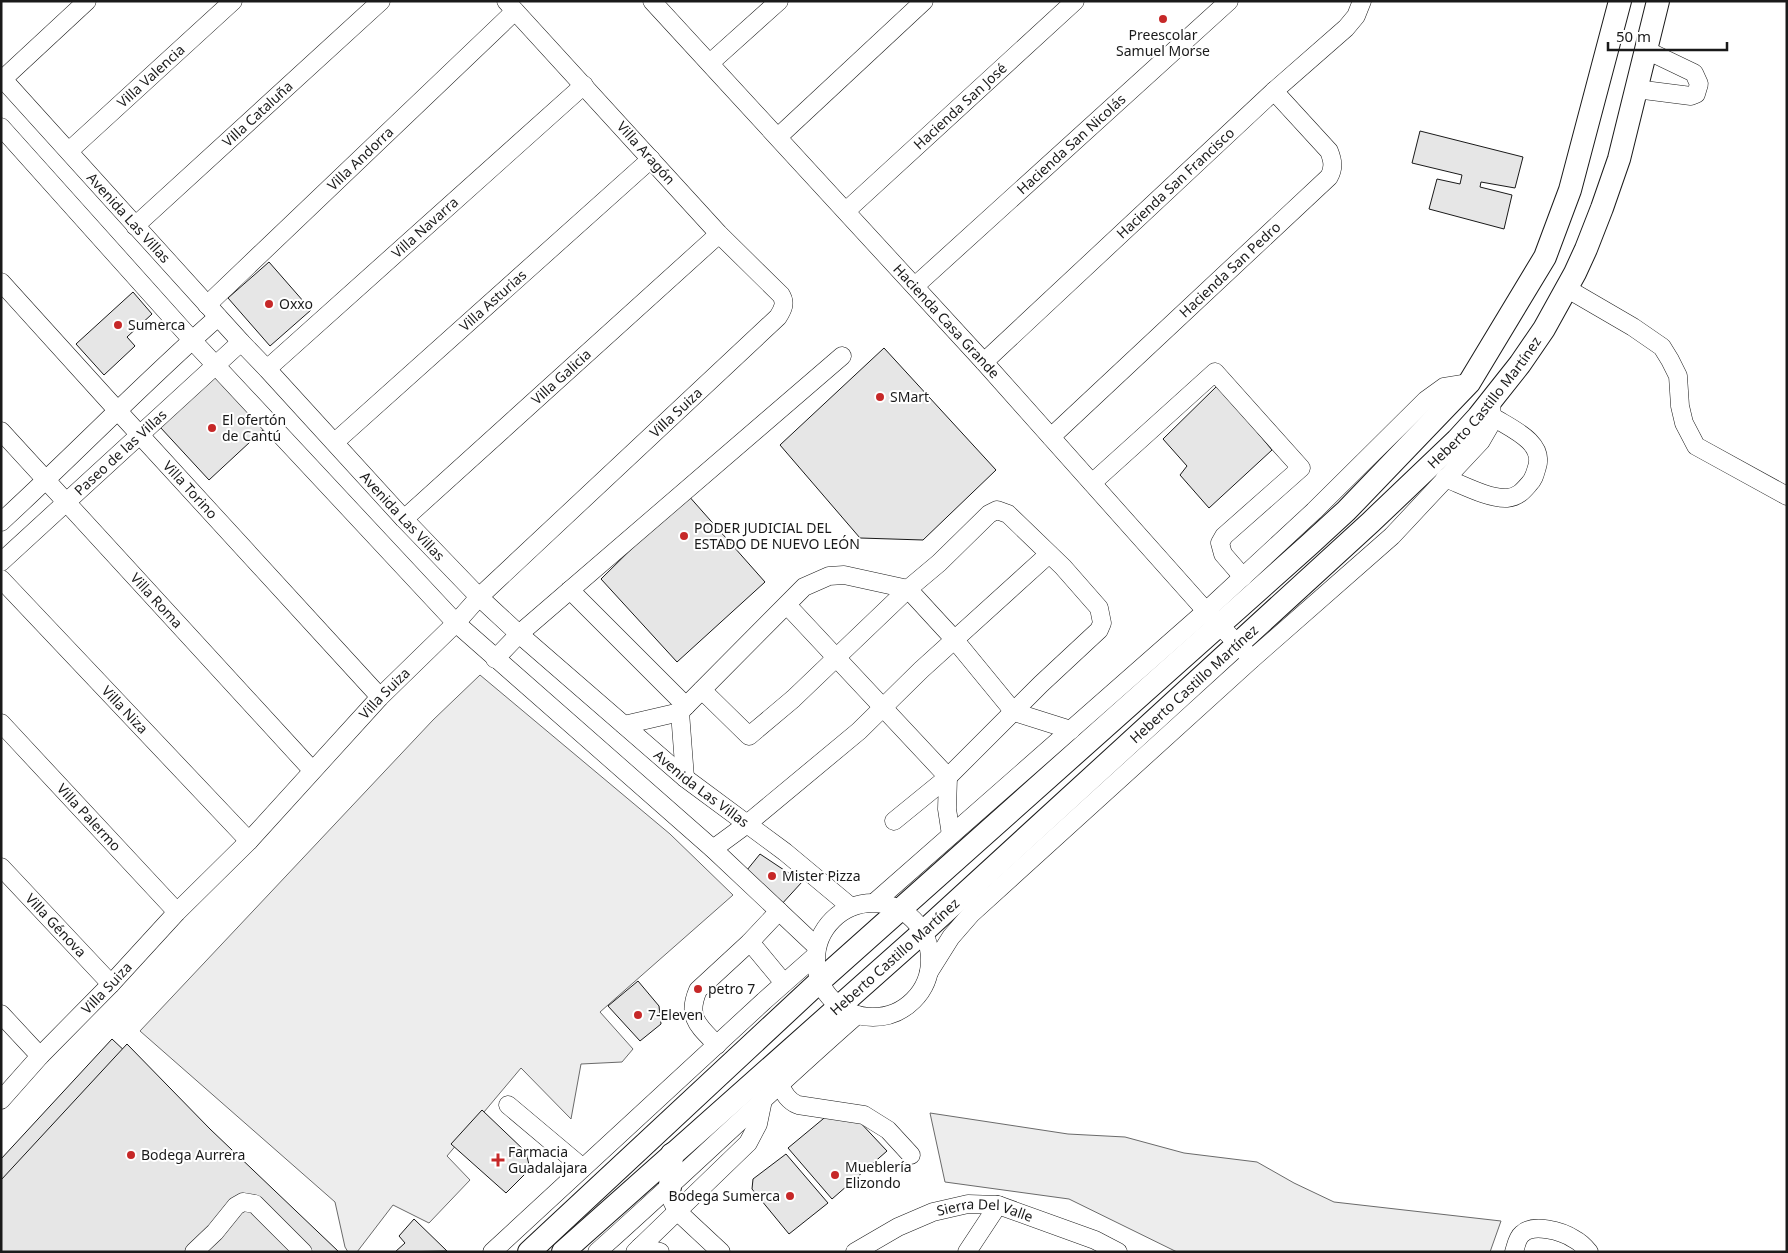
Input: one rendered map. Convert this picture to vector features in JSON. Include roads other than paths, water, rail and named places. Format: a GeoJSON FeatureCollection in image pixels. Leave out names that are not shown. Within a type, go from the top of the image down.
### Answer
{"type":"FeatureCollection","features":[{"type":"Feature","properties":{"kind":"main road","name":"Heberto Castillo Martínez"},"geometry":{"type":"LineString","coordinates":[[529,1252],[820,982],[901,910],[1213,618],[1346,511],[1470,383],[1545,256],[1570,190],[1620,1]]}},
{"type":"Feature","properties":{"kind":"main road","name":"Heberto Castillo Martínez"},"geometry":{"type":"LineString","coordinates":[[563,1252],[672,1154],[849,1010],[923,932],[1244,652],[1371,522],[1478,418],[1492,408],[1544,329],[1586,249],[1619,159],[1658,1]]}},
{"type":"Feature","properties":{"kind":"main road"},"geometry":{"type":"LineString","coordinates":[[1470,383],[1492,408]]}},
{"type":"Feature","properties":{"kind":"main road"},"geometry":{"type":"LineString","coordinates":[[670,1187],[672,1154]]}},
{"type":"Feature","properties":{"kind":"street"},"geometry":{"type":"LineString","coordinates":[[2,78],[87,1]]}},
{"type":"Feature","properties":{"kind":"street","name":"Villa Valencia"},"geometry":{"type":"LineString","coordinates":[[69,151],[233,1]]}},
{"type":"Feature","properties":{"kind":"street","name":"Villa Cataluña"},"geometry":{"type":"LineString","coordinates":[[135,226],[380,1]]}},
{"type":"Feature","properties":{"kind":"street","name":"Hacienda Casa Grande"},"geometry":{"type":"LineString","coordinates":[[652,1],[915,286],[1244,652]]}},
{"type":"Feature","properties":{"kind":"street"},"geometry":{"type":"LineString","coordinates":[[710,63],[779,1]]}},
{"type":"Feature","properties":{"kind":"street"},"geometry":{"type":"LineString","coordinates":[[778,137],[924,1]]}},
{"type":"Feature","properties":{"kind":"street","name":"Hacienda San José"},"geometry":{"type":"LineString","coordinates":[[846,211],[1075,1]]}},
{"type":"Feature","properties":{"kind":"street","name":"Hacienda San Nicolás"},"geometry":{"type":"LineString","coordinates":[[915,286],[1229,1]]}},
{"type":"Feature","properties":{"kind":"street","name":"Hacienda San Francisco"},"geometry":{"type":"LineString","coordinates":[[984,362],[1274,90],[1346,28],[1356,16],[1362,1]]}},
{"type":"Feature","properties":{"kind":"street","name":"Villa Aragón"},"geometry":{"type":"LineString","coordinates":[[510,6],[719,234],[781,294],[784,304]]}},
{"type":"Feature","properties":{"kind":"street","name":"Villa Andorra"},"geometry":{"type":"LineString","coordinates":[[212,311],[510,6]]}},
{"type":"Feature","properties":{"kind":"street"},"geometry":{"type":"LineString","coordinates":[[1636,89],[1692,96],[1696,94],[1699,84],[1694,73],[1646,50]]}},
{"type":"Feature","properties":{"kind":"street","name":"Avenida Las Villas"},"geometry":{"type":"LineString","coordinates":[[2,78],[240,342],[404,519],[479,596],[519,634],[685,778],[785,852],[851,907]]}},
{"type":"Feature","properties":{"kind":"street","name":"Villa Navarra"},"geometry":{"type":"LineString","coordinates":[[267,369],[584,85]]}},
{"type":"Feature","properties":{"kind":"street","name":"Hacienda San Pedro"},"geometry":{"type":"LineString","coordinates":[[1050,437],[1329,177],[1333,170],[1329,151],[1274,90]]}},
{"type":"Feature","properties":{"kind":"street"},"geometry":{"type":"LineString","coordinates":[[1,127],[192,340],[456,623],[713,849],[779,911],[816,951]]}},
{"type":"Feature","properties":{"kind":"street","name":"Villa Asturias"},"geometry":{"type":"LineString","coordinates":[[334,442],[651,159]]}},
{"type":"Feature","properties":{"kind":"street","name":"Villa Galicia"},"geometry":{"type":"LineString","coordinates":[[404,519],[719,234]]}},
{"type":"Feature","properties":{"kind":"street","name":"Villa Torino"},"geometry":{"type":"LineString","coordinates":[[1,282],[380,697]]}},
{"type":"Feature","properties":{"kind":"street"},"geometry":{"type":"LineString","coordinates":[[1566,288],[1633,327],[1662,347],[1678,376],[1680,406],[1684,423],[1696,446],[1787,496]]}},
{"type":"Feature","properties":{"kind":"street","name":"Villa Suiza"},"geometry":{"type":"LineString","coordinates":[[1,1100],[40,1056],[248,840],[380,697],[456,623],[479,596],[778,317],[784,304]]}},
{"type":"Feature","properties":{"kind":"street"},"geometry":{"type":"LineString","coordinates":[[1,522],[192,340],[212,311]]}},
{"type":"Feature","properties":{"kind":"street","name":"Paseo de las Villas"},"geometry":{"type":"LineString","coordinates":[[1,562],[240,342]]}},
{"type":"Feature","properties":{"kind":"street"},"geometry":{"type":"LineString","coordinates":[[495,659],[519,634],[842,356]]}},
{"type":"Feature","properties":{"kind":"street"},"geometry":{"type":"LineString","coordinates":[[1092,483],[1215,372],[1301,468],[1224,536],[1220,543],[1223,554],[1243,577]]}},
{"type":"Feature","properties":{"kind":"street"},"geometry":{"type":"LineString","coordinates":[[875,902],[1071,730],[1213,618],[1243,577],[1314,511],[1426,400],[1444,387],[1470,383]]}},
{"type":"Feature","properties":{"kind":"street"},"geometry":{"type":"LineString","coordinates":[[1445,478],[1496,498],[1509,498],[1518,495],[1533,480],[1539,462],[1538,451],[1533,443],[1492,408]]}},
{"type":"Feature","properties":{"kind":"street"},"geometry":{"type":"LineString","coordinates":[[929,972],[928,944],[923,932],[914,919],[893,906],[875,902],[858,904],[851,907],[827,928],[820,938],[816,951],[817,973],[820,982],[827,991],[849,1010],[881,1016],[894,1013],[907,1006],[921,991],[929,972],[951,937],[971,914],[1244,652],[1392,536],[1481,441],[1490,427],[1492,408]]}},
{"type":"Feature","properties":{"kind":"street","name":"Villa Roma"},"geometry":{"type":"LineString","coordinates":[[1,431],[312,770]]}},
{"type":"Feature","properties":{"kind":"street"},"geometry":{"type":"LineString","coordinates":[[702,690],[749,736],[793,699],[908,589],[939,564],[989,514],[997,510],[1008,514],[1063,567],[1099,608],[1102,623],[1099,630],[1041,684],[948,777],[894,821]]}},
{"type":"Feature","properties":{"kind":"street"},"geometry":{"type":"LineString","coordinates":[[713,849],[747,824],[859,731],[954,639],[1049,554]]}},
{"type":"Feature","properties":{"kind":"street"},"geometry":{"type":"LineString","coordinates":[[624,725],[683,709],[804,587],[829,576],[844,575],[908,589],[954,639],[1014,712],[1071,730]]}},
{"type":"Feature","properties":{"kind":"street","name":"Villa Niza"},"geometry":{"type":"LineString","coordinates":[[1,579],[248,840]]}},
{"type":"Feature","properties":{"kind":"street"},"geometry":{"type":"LineString","coordinates":[[570,590],[683,709],[685,778]]}},
{"type":"Feature","properties":{"kind":"street"},"geometry":{"type":"LineString","coordinates":[[787,605],[948,777],[947,809],[951,835]]}},
{"type":"Feature","properties":{"kind":"street","name":"Villa Palermo"},"geometry":{"type":"LineString","coordinates":[[1,723],[177,912]]}},
{"type":"Feature","properties":{"kind":"street","name":"Villa Génova"},"geometry":{"type":"LineString","coordinates":[[1,867],[111,984]]}},
{"type":"Feature","properties":{"kind":"street"},"geometry":{"type":"LineString","coordinates":[[717,1044],[698,1025],[692,1010],[693,1000],[698,990],[750,942],[779,911]]}},
{"type":"Feature","properties":{"kind":"street"},"geometry":{"type":"LineString","coordinates":[[750,942],[784,983]]}},
{"type":"Feature","properties":{"kind":"street"},"geometry":{"type":"LineString","coordinates":[[492,1252],[784,983],[816,951]]}},
{"type":"Feature","properties":{"kind":"street"},"geometry":{"type":"LineString","coordinates":[[597,1252],[763,1100],[849,1010]]}},
{"type":"Feature","properties":{"kind":"street"},"geometry":{"type":"LineString","coordinates":[[1,1014],[40,1056]]}},
{"type":"Feature","properties":{"kind":"street"},"geometry":{"type":"LineString","coordinates":[[779,1084],[786,1097],[798,1105],[864,1116],[888,1130],[911,1155]]}},
{"type":"Feature","properties":{"kind":"street"},"geometry":{"type":"LineString","coordinates":[[638,1250],[748,1143],[758,1124],[763,1100]]}},
{"type":"Feature","properties":{"kind":"street"},"geometry":{"type":"LineString","coordinates":[[508,1105],[584,1168]]}},
{"type":"Feature","properties":{"kind":"street"},"geometry":{"type":"LineString","coordinates":[[670,1187],[672,1202],[677,1211],[721,1252]]}},
{"type":"Feature","properties":{"kind":"street"},"geometry":{"type":"LineString","coordinates":[[194,1252],[215,1232],[236,1206],[243,1202],[256,1204],[302,1252]]}},
{"type":"Feature","properties":{"kind":"street","name":"Sierra Del Valle"},"geometry":{"type":"LineString","coordinates":[[855,1252],[898,1227],[933,1212],[968,1204],[998,1205],[1091,1246],[1118,1252]]}},
{"type":"Feature","properties":{"kind":"street"},"geometry":{"type":"LineString","coordinates":[[967,1252],[998,1205]]}},
{"type":"Feature","properties":{"kind":"street"},"geometry":{"type":"LineString","coordinates":[[1514,1252],[1519,1236],[1533,1229],[1564,1234],[1574,1238],[1589,1252]]}},
{"type":"Feature","properties":{"kind":"street"},"geometry":{"type":"LineString","coordinates":[[638,1250],[660,1252]]}},
{"type":"Feature","properties":{"kind":"place","name":"Preescolar Samuel Morse"},"geometry":{"type":"Point","coordinates":[1163,19]}},
{"type":"Feature","properties":{"kind":"place","name":"Oxxo"},"geometry":{"type":"Point","coordinates":[269,304]}},
{"type":"Feature","properties":{"kind":"place","name":"Sumerca"},"geometry":{"type":"Point","coordinates":[118,325]}},
{"type":"Feature","properties":{"kind":"place","name":"SMart"},"geometry":{"type":"Point","coordinates":[880,397]}},
{"type":"Feature","properties":{"kind":"place","name":"El ofertón de Cantú"},"geometry":{"type":"Point","coordinates":[212,428]}},
{"type":"Feature","properties":{"kind":"place","name":"PODER JUDICIAL DEL ESTADO DE NUEVO LEÓN"},"geometry":{"type":"Point","coordinates":[684,536]}},
{"type":"Feature","properties":{"kind":"place","name":"Mister Pizza"},"geometry":{"type":"Point","coordinates":[772,876]}},
{"type":"Feature","properties":{"kind":"place","name":"petro 7"},"geometry":{"type":"Point","coordinates":[698,989]}},
{"type":"Feature","properties":{"kind":"place","name":"7-Eleven"},"geometry":{"type":"Point","coordinates":[638,1015]}},
{"type":"Feature","properties":{"kind":"place","name":"Bodega Aurrera"},"geometry":{"type":"Point","coordinates":[131,1155]}},
{"type":"Feature","properties":{"kind":"place","name":"Farmacia Guadalajara"},"geometry":{"type":"Point","coordinates":[498,1160]}},
{"type":"Feature","properties":{"kind":"place","name":"Mueblería Elizondo"},"geometry":{"type":"Point","coordinates":[835,1175]}},
{"type":"Feature","properties":{"kind":"place","name":"Bodega Sumerca"},"geometry":{"type":"Point","coordinates":[790,1196]}}]}
